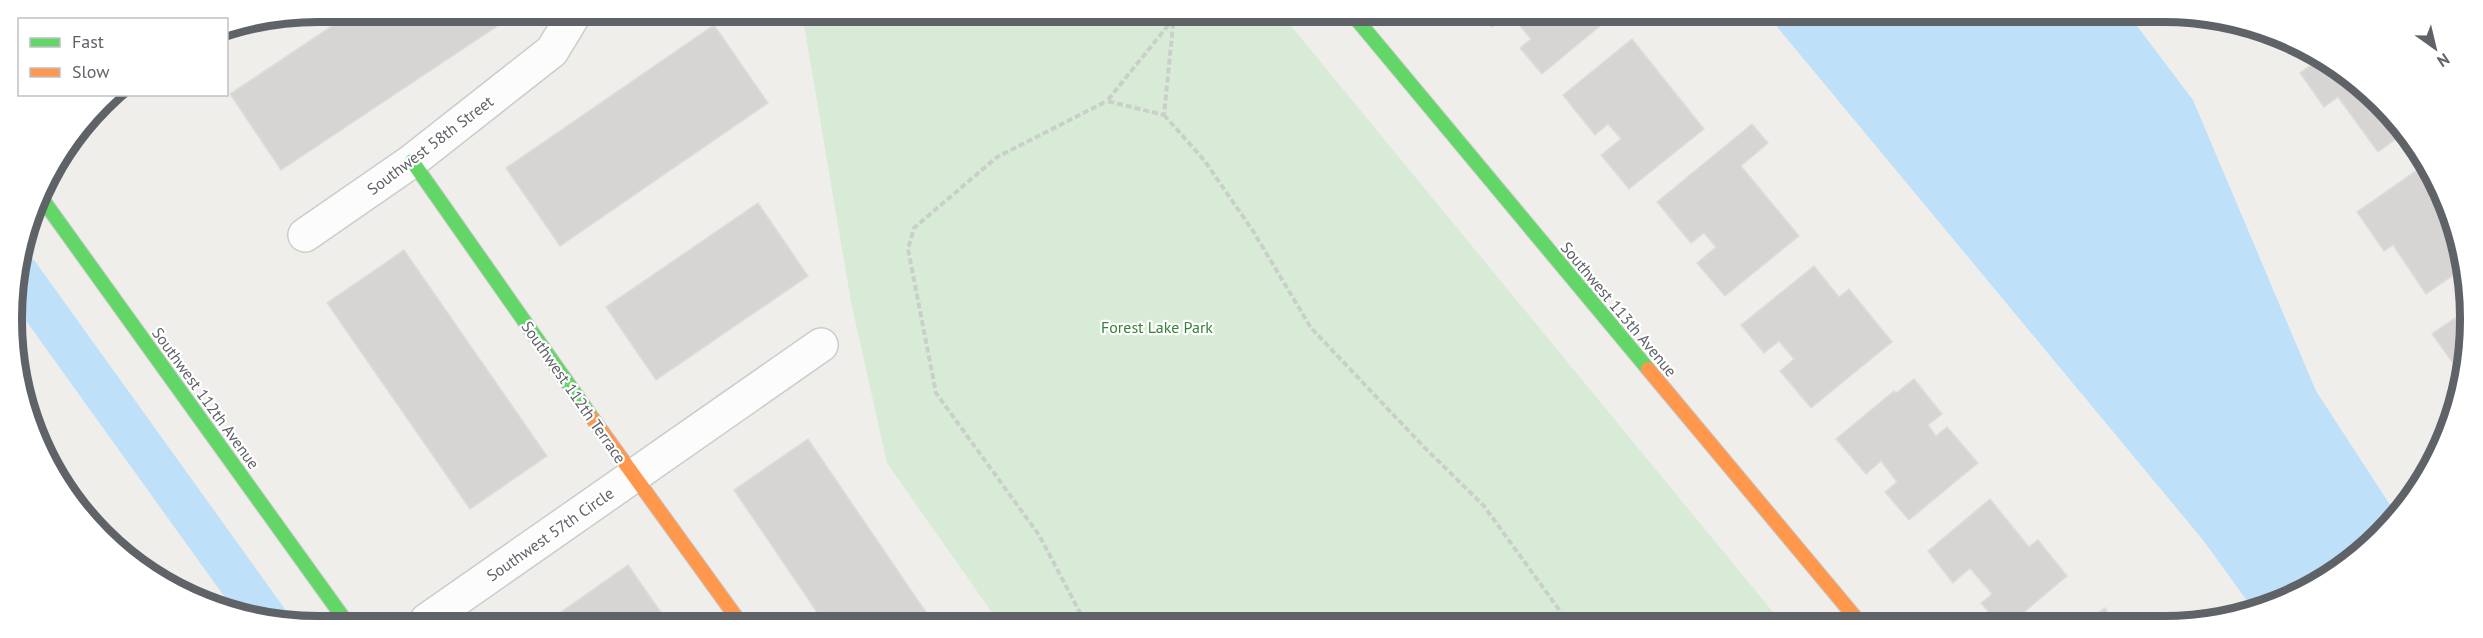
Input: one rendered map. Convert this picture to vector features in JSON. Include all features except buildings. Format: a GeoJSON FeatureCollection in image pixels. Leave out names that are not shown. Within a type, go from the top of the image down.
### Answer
{"type":"FeatureCollection","features":[{"type":"Feature","properties":{"kind":"street","name":"Southwest 58th Street"},"geometry":{"type":"LineString","coordinates":[[305,235],[412,161],[552,51],[570,22]]}},
{"type":"Feature","properties":{"kind":"street","name":"Southwest 113th Avenue"},"geometry":{"type":"LineString","coordinates":[[1359,22],[1854,616]]}},
{"type":"Feature","properties":{"kind":"street","name":"Southwest 112th Terrace"},"geometry":{"type":"LineString","coordinates":[[412,161],[633,476],[736,616]]}},
{"type":"Feature","properties":{"kind":"street","name":"Southwest 112th Avenue"},"geometry":{"type":"LineString","coordinates":[[46,204],[342,616]]}},
{"type":"Feature","properties":{"kind":"street","name":"Southwest 57th Circle"},"geometry":{"type":"LineString","coordinates":[[433,616],[821,345]]}},
{"type":"Feature","properties":{"kind":"path"},"geometry":{"type":"LineString","coordinates":[[1082,616],[1039,535],[936,393],[908,249],[914,228],[997,157],[1107,101],[1169,22]]}},
{"type":"Feature","properties":{"kind":"path"},"geometry":{"type":"LineString","coordinates":[[1164,115],[1173,22]]}},
{"type":"Feature","properties":{"kind":"path"},"geometry":{"type":"LineString","coordinates":[[1107,101],[1164,115],[1204,160],[1253,231],[1311,328],[1416,439],[1484,506],[1564,616]]}},
{"type":"Feature","properties":{"kind":"green space","name":"Forest Lake Park"},"geometry":{"type":"Polygon","coordinates":[[[804,22],[1288,22],[1776,616],[994,616],[887,463],[851,302],[804,22]]]}},
{"type":"Feature","properties":{"kind":"water"},"geometry":{"type":"Polygon","coordinates":[[[1773,22],[2134,22],[2193,100],[2316,391],[2392,508],[2374,529],[2329,566],[2295,585],[2249,603],[2203,540],[1773,22]]]}},
{"type":"Feature","properties":{"kind":"waterway"},"geometry":{"type":"LineString","coordinates":[[25,283],[260,610]]}},
{"type":"Feature","properties":{"kind":"traffic: fast"},"geometry":{"type":"LineString","coordinates":[[1359,22],[1648,369]]}},
{"type":"Feature","properties":{"kind":"traffic: fast"},"geometry":{"type":"LineString","coordinates":[[412,161],[593,419]]}},
{"type":"Feature","properties":{"kind":"traffic: fast"},"geometry":{"type":"LineString","coordinates":[[46,204],[342,616]]}},
{"type":"Feature","properties":{"kind":"traffic: slow"},"geometry":{"type":"LineString","coordinates":[[1648,369],[1854,616]]}},
{"type":"Feature","properties":{"kind":"traffic: slow"},"geometry":{"type":"LineString","coordinates":[[593,419],[735,616]]}}]}
